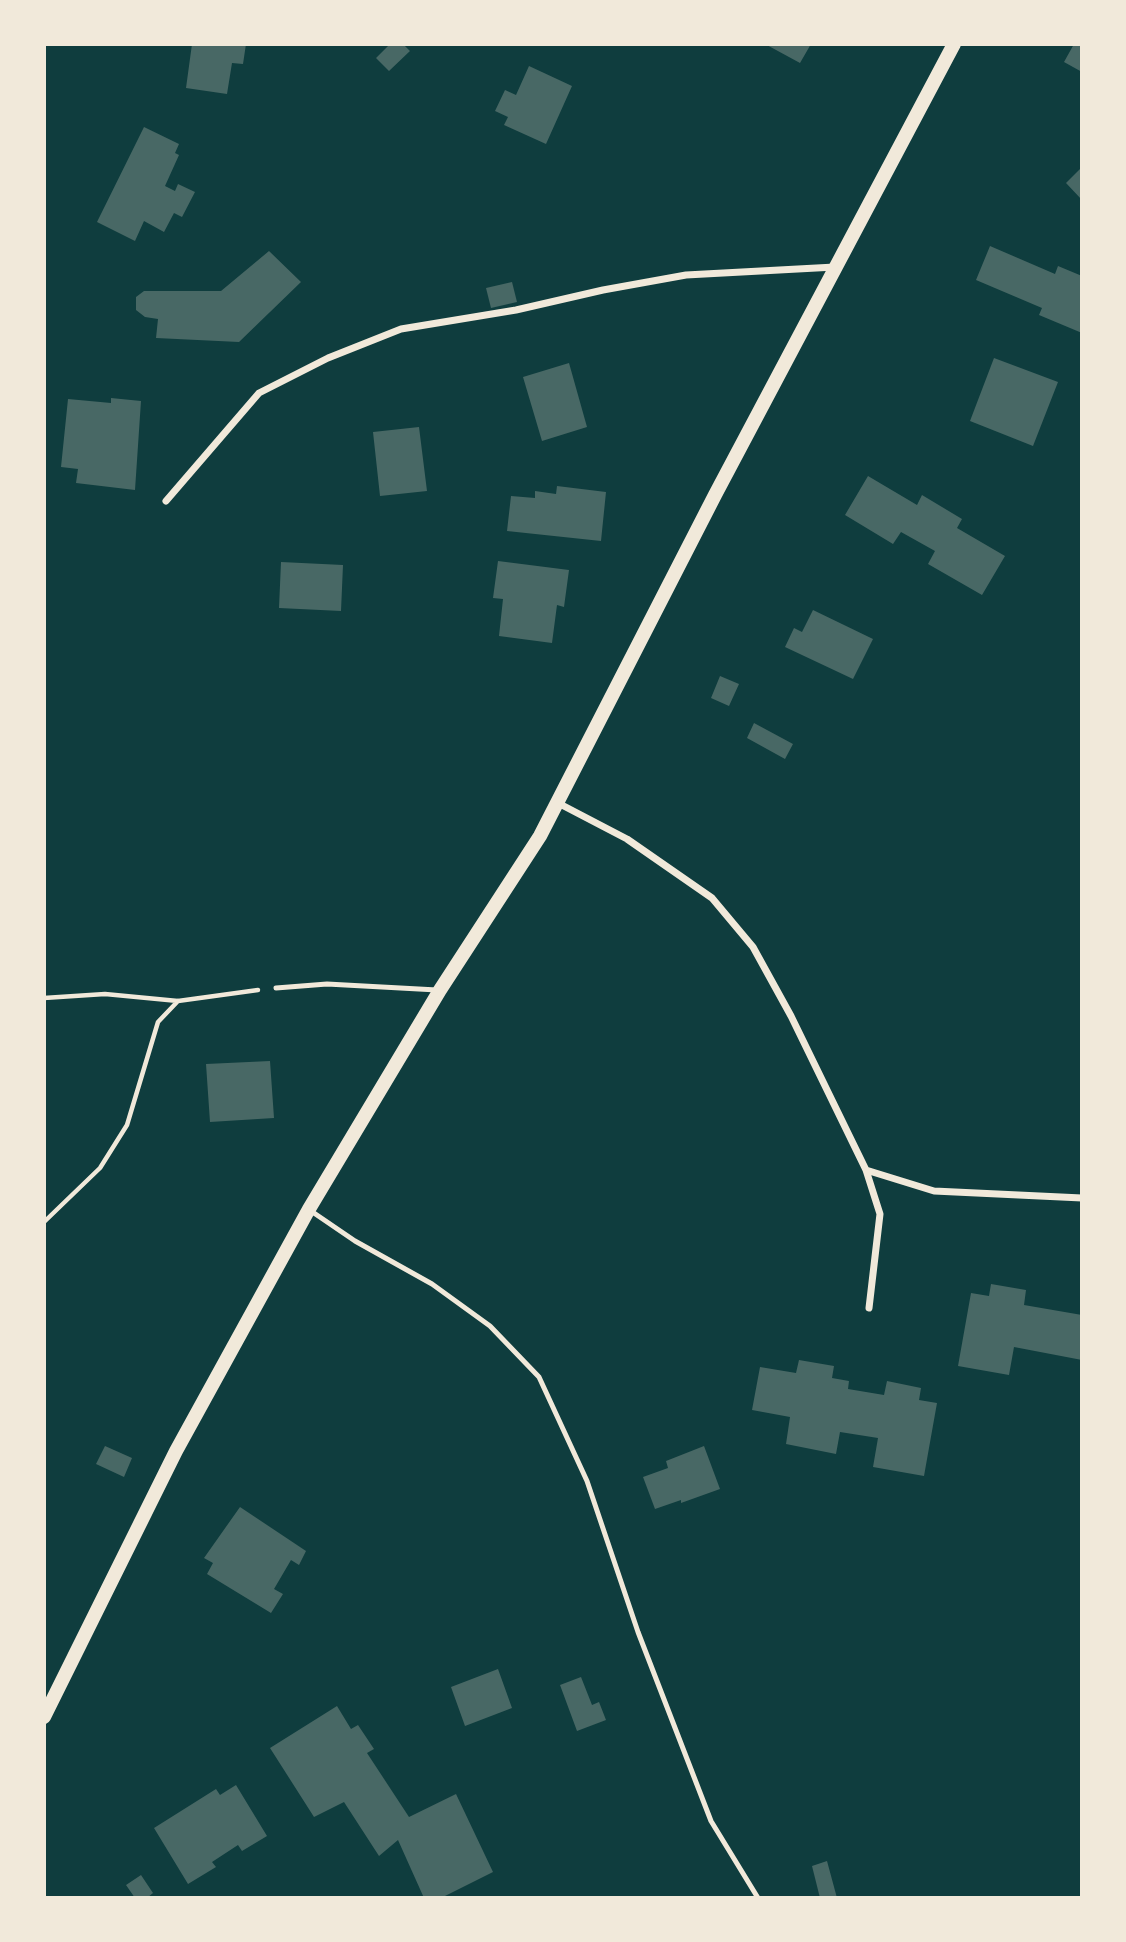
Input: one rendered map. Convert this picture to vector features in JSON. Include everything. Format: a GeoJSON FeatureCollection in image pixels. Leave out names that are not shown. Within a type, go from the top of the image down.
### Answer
{"type":"FeatureCollection","features":[{"type":"Feature","properties":{"kind":"main road"},"geometry":{"type":"LineString","coordinates":[[44,1717],[176,1451],[309,1209],[440,990],[540,836],[715,495],[954,44]]}},
{"type":"Feature","properties":{"kind":"street"},"geometry":{"type":"LineString","coordinates":[[166,501],[259,393],[328,358],[401,329],[516,310],[686,275],[836,267]]}},
{"type":"Feature","properties":{"kind":"street"},"geometry":{"type":"LineString","coordinates":[[557,803],[627,839],[712,898],[753,947],[791,1016],[866,1170],[880,1214],[869,1308]]}},
{"type":"Feature","properties":{"kind":"street"},"geometry":{"type":"LineString","coordinates":[[866,1170],[934,1191],[1082,1198]]}},
{"type":"Feature","properties":{"kind":"lane"},"geometry":{"type":"LineString","coordinates":[[276,988],[327,984],[440,990]]}},
{"type":"Feature","properties":{"kind":"lane"},"geometry":{"type":"LineString","coordinates":[[309,1209],[355,1241],[432,1284],[491,1326],[539,1377],[587,1481],[638,1632],[711,1821],[758,1898]]}},
{"type":"Feature","properties":{"kind":"path"},"geometry":{"type":"LineString","coordinates":[[44,998],[105,994],[178,1001],[276,988]]}},
{"type":"Feature","properties":{"kind":"path"},"geometry":{"type":"LineString","coordinates":[[44,1222],[100,1168],[127,1125],[158,1022],[178,1001]]}},
{"type":"Feature","properties":{"kind":"building"},"geometry":{"type":"Polygon","coordinates":[[[192,44],[246,44],[243,64],[232,63],[227,94],[186,88],[192,44]]]}},
{"type":"Feature","properties":{"kind":"building"},"geometry":{"type":"Polygon","coordinates":[[[390,44],[403,44],[410,51],[389,71],[376,58],[390,44]]]}},
{"type":"Feature","properties":{"kind":"building"},"geometry":{"type":"Polygon","coordinates":[[[765,44],[811,44],[800,63],[765,44]]]}},
{"type":"Feature","properties":{"kind":"building"},"geometry":{"type":"Polygon","coordinates":[[[1074,44],[1082,44],[1082,72],[1064,62],[1074,44]]]}},
{"type":"Feature","properties":{"kind":"building"},"geometry":{"type":"Polygon","coordinates":[[[529,66],[572,86],[546,144],[504,125],[508,117],[495,111],[505,90],[516,95],[529,66]]]}},
{"type":"Feature","properties":{"kind":"building"},"geometry":{"type":"Polygon","coordinates":[[[144,127],[179,144],[175,153],[179,155],[165,186],[175,191],[178,184],[195,192],[182,217],[174,213],[164,232],[144,221],[135,241],[97,222],[144,127]]]}},
{"type":"Feature","properties":{"kind":"building"},"geometry":{"type":"Polygon","coordinates":[[[1082,167],[1082,200],[1066,183],[1082,167]]]}},
{"type":"Feature","properties":{"kind":"building"},"geometry":{"type":"Polygon","coordinates":[[[990,246],[1055,274],[1058,266],[1082,276],[1082,333],[1039,315],[1042,308],[976,280],[990,246]]]}},
{"type":"Feature","properties":{"kind":"building"},"geometry":{"type":"Polygon","coordinates":[[[269,251],[301,282],[239,342],[156,338],[158,319],[145,317],[136,310],[136,297],[144,291],[221,291],[269,251]]]}},
{"type":"Feature","properties":{"kind":"building"},"geometry":{"type":"Polygon","coordinates":[[[512,282],[517,302],[491,308],[486,288],[512,282]]]}},
{"type":"Feature","properties":{"kind":"building"},"geometry":{"type":"Polygon","coordinates":[[[994,358],[1058,382],[1033,446],[970,421],[994,358]]]}},
{"type":"Feature","properties":{"kind":"building"},"geometry":{"type":"Polygon","coordinates":[[[569,363],[587,427],[542,441],[523,377],[569,363]]]}},
{"type":"Feature","properties":{"kind":"building"},"geometry":{"type":"Polygon","coordinates":[[[111,398],[141,401],[135,490],[76,483],[78,469],[61,467],[68,399],[111,403],[111,398]]]}},
{"type":"Feature","properties":{"kind":"building"},"geometry":{"type":"Polygon","coordinates":[[[419,427],[427,491],[380,496],[373,432],[419,427]]]}},
{"type":"Feature","properties":{"kind":"building"},"geometry":{"type":"Polygon","coordinates":[[[868,476],[917,505],[922,495],[962,519],[957,528],[1005,556],[982,595],[928,564],[935,551],[901,532],[893,544],[845,515],[868,476]]]}},
{"type":"Feature","properties":{"kind":"building"},"geometry":{"type":"Polygon","coordinates":[[[557,486],[606,492],[601,541],[507,531],[511,496],[535,498],[535,491],[556,494],[557,486]]]}},
{"type":"Feature","properties":{"kind":"building"},"geometry":{"type":"Polygon","coordinates":[[[498,561],[569,570],[564,607],[557,605],[552,643],[499,636],[503,599],[493,598],[498,561]]]}},
{"type":"Feature","properties":{"kind":"building"},"geometry":{"type":"Polygon","coordinates":[[[281,562],[343,565],[341,611],[279,608],[281,562]]]}},
{"type":"Feature","properties":{"kind":"building"},"geometry":{"type":"Polygon","coordinates":[[[813,610],[873,639],[853,679],[785,647],[794,628],[802,632],[813,610]]]}},
{"type":"Feature","properties":{"kind":"building"},"geometry":{"type":"Polygon","coordinates":[[[720,676],[739,684],[729,706],[711,698],[720,676]]]}},
{"type":"Feature","properties":{"kind":"building"},"geometry":{"type":"Polygon","coordinates":[[[754,723],[793,744],[785,759],[747,738],[754,723]]]}},
{"type":"Feature","properties":{"kind":"building"},"geometry":{"type":"Polygon","coordinates":[[[270,1061],[274,1118],[210,1122],[206,1064],[270,1061]]]}},
{"type":"Feature","properties":{"kind":"building"},"geometry":{"type":"Polygon","coordinates":[[[991,1284],[1026,1290],[1024,1305],[1082,1315],[1082,1360],[1014,1347],[1009,1375],[958,1366],[971,1293],[989,1296],[991,1284]]]}},
{"type":"Feature","properties":{"kind":"building"},"geometry":{"type":"Polygon","coordinates":[[[799,1360],[834,1366],[832,1378],[849,1381],[848,1389],[884,1395],[887,1381],[921,1388],[919,1400],[937,1403],[924,1476],[873,1467],[878,1438],[840,1432],[836,1454],[786,1444],[790,1417],[752,1410],[760,1367],[796,1373],[799,1360]]]}},
{"type":"Feature","properties":{"kind":"building"},"geometry":{"type":"Polygon","coordinates":[[[105,1446],[132,1458],[124,1477],[96,1464],[105,1446]]]}},
{"type":"Feature","properties":{"kind":"building"},"geometry":{"type":"Polygon","coordinates":[[[704,1446],[720,1489],[655,1509],[643,1477],[668,1468],[666,1461],[704,1446]]]}},
{"type":"Feature","properties":{"kind":"building"},"geometry":{"type":"Polygon","coordinates":[[[240,1507],[306,1551],[299,1565],[291,1560],[274,1589],[283,1594],[271,1613],[207,1574],[213,1563],[204,1558],[240,1507]]]}},
{"type":"Feature","properties":{"kind":"building"},"geometry":{"type":"Polygon","coordinates":[[[498,1669],[512,1708],[465,1726],[451,1687],[498,1669]]]}},
{"type":"Feature","properties":{"kind":"building"},"geometry":{"type":"Polygon","coordinates":[[[581,1677],[592,1705],[599,1702],[606,1720],[577,1731],[560,1685],[581,1677]]]}},
{"type":"Feature","properties":{"kind":"building"},"geometry":{"type":"Polygon","coordinates":[[[337,1706],[351,1729],[358,1725],[374,1749],[367,1753],[409,1817],[456,1794],[493,1872],[441,1898],[424,1898],[398,1840],[379,1856],[344,1802],[314,1817],[270,1748],[337,1706]]]}},
{"type":"Feature","properties":{"kind":"building"},"geometry":{"type":"Polygon","coordinates":[[[236,1785],[267,1836],[242,1851],[238,1845],[212,1862],[216,1867],[188,1884],[154,1828],[216,1789],[220,1795],[236,1785]]]}},
{"type":"Feature","properties":{"kind":"building"},"geometry":{"type":"Polygon","coordinates":[[[827,1861],[837,1898],[820,1898],[812,1866],[827,1861]]]}},
{"type":"Feature","properties":{"kind":"building"},"geometry":{"type":"Polygon","coordinates":[[[141,1875],[153,1893],[147,1898],[135,1898],[126,1885],[141,1875]]]}}]}
